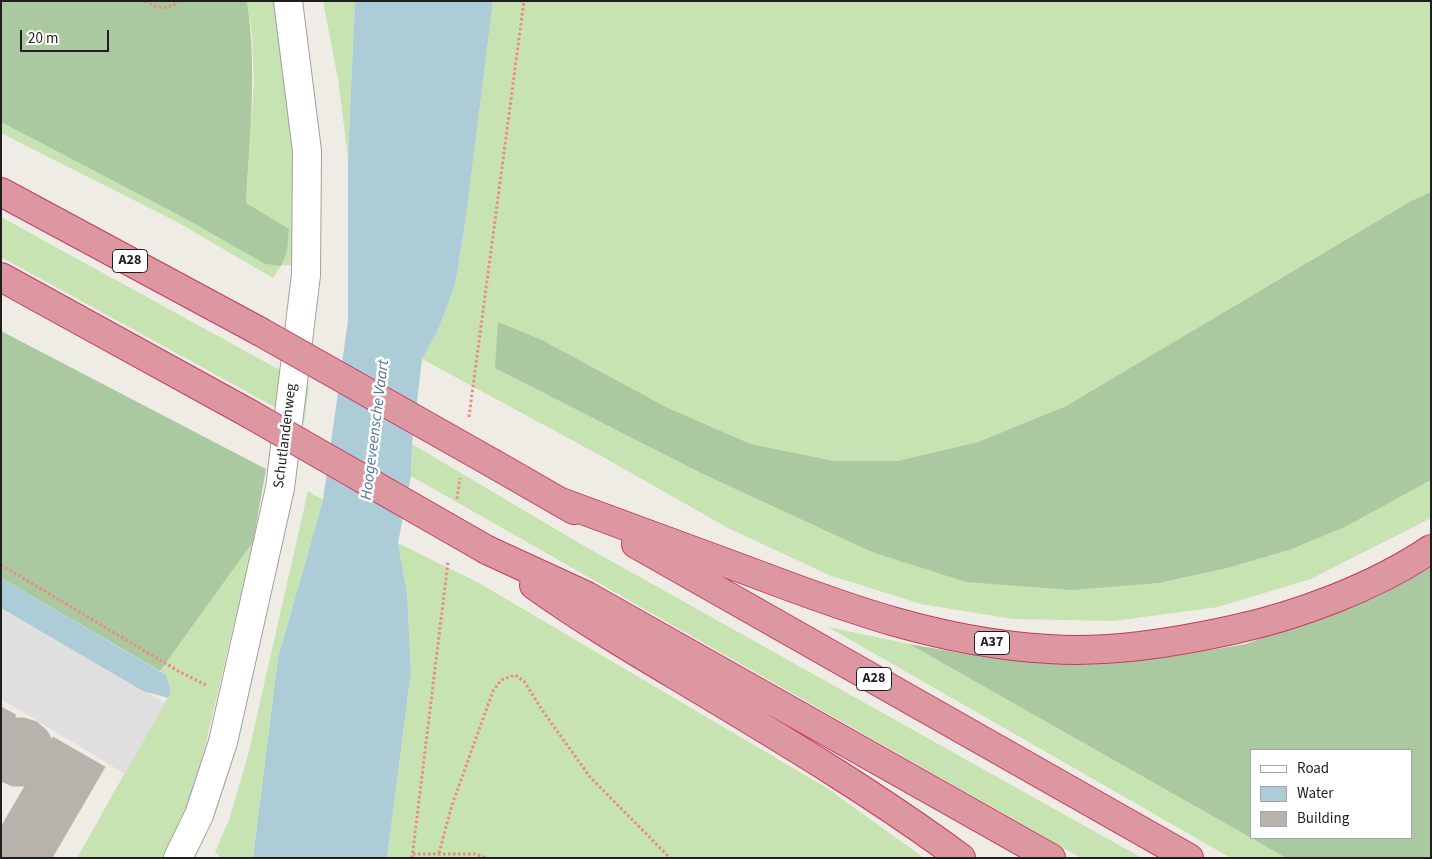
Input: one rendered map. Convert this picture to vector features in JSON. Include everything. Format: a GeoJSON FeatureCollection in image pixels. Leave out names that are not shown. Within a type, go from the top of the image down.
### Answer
{"type":"FeatureCollection","features":[{"type":"Feature","properties":{"kind":"highway","name":"A28"},"geometry":{"type":"LineString","coordinates":[[1,192],[259,330],[1189,858]]}},
{"type":"Feature","properties":{"kind":"highway"},"geometry":{"type":"LineString","coordinates":[[1,277],[250,414],[487,550],[587,596],[1051,858]]}},
{"type":"Feature","properties":{"kind":"highway","name":"A37"},"geometry":{"type":"LineString","coordinates":[[558,500],[835,604],[919,630],[983,642],[1050,649],[1116,648],[1188,640],[1274,621],[1344,594],[1414,560],[1431,548]]}},
{"type":"Feature","properties":{"kind":"highway"},"geometry":{"type":"LineString","coordinates":[[487,550],[578,616],[826,766],[920,827],[962,858]]}},
{"type":"Feature","properties":{"kind":"street","name":"Schutlandenweg"},"geometry":{"type":"LineString","coordinates":[[178,858],[199,814],[211,782],[280,488],[306,275],[308,151],[288,1]]}},
{"type":"Feature","properties":{"kind":"path"},"geometry":{"type":"LineString","coordinates":[[145,1],[164,8],[174,7],[180,1]]}},
{"type":"Feature","properties":{"kind":"path"},"geometry":{"type":"LineString","coordinates":[[1,565],[180,672],[232,698]]}},
{"type":"Feature","properties":{"kind":"path"},"geometry":{"type":"LineString","coordinates":[[439,853],[452,805],[492,691],[501,680],[516,675],[524,680],[542,710],[590,777],[670,858]]}},
{"type":"Feature","properties":{"kind":"path"},"geometry":{"type":"LineString","coordinates":[[412,858],[413,854],[439,853],[475,854],[487,858]]}},
{"type":"Feature","properties":{"kind":"green space"},"geometry":{"type":"Polygon","coordinates":[[[1,1],[247,1],[252,52],[252,77],[246,203],[289,229],[287,251],[281,266],[265,264],[186,219],[1,122],[1,1]]]}},
{"type":"Feature","properties":{"kind":"green space"},"geometry":{"type":"Polygon","coordinates":[[[247,1],[274,1],[290,109],[297,177],[293,265],[282,265],[246,203],[254,83],[252,34],[247,1]]]}},
{"type":"Feature","properties":{"kind":"green space"},"geometry":{"type":"Polygon","coordinates":[[[323,1],[355,1],[348,158],[338,79],[323,1]]]}},
{"type":"Feature","properties":{"kind":"green space"},"geometry":{"type":"Polygon","coordinates":[[[493,1],[1431,1],[1431,192],[1411,201],[1066,406],[978,442],[897,461],[834,461],[751,444],[668,408],[544,341],[495,368],[1159,583],[1228,568],[1292,549],[1345,527],[1431,480],[1431,518],[1311,579],[1218,607],[1114,621],[1013,619],[921,604],[829,575],[728,528],[603,457],[422,359],[438,330],[455,285],[465,224],[493,1]]]}},
{"type":"Feature","properties":{"kind":"green space"},"geometry":{"type":"Polygon","coordinates":[[[1,122],[186,219],[265,264],[281,266],[273,278],[177,222],[1,133],[1,122]]]}},
{"type":"Feature","properties":{"kind":"green space"},"geometry":{"type":"Polygon","coordinates":[[[1431,192],[1431,480],[1345,527],[1292,549],[1228,568],[1159,583],[1072,590],[966,582],[872,552],[701,473],[495,368],[498,322],[544,341],[668,408],[751,444],[834,461],[897,461],[978,442],[1066,406],[1411,201],[1431,192]]]}},
{"type":"Feature","properties":{"kind":"green space"},"geometry":{"type":"Polygon","coordinates":[[[1,217],[309,386],[304,423],[1,257],[1,217]]]}},
{"type":"Feature","properties":{"kind":"green space"},"geometry":{"type":"Polygon","coordinates":[[[1,331],[266,469],[253,542],[160,671],[1,578],[1,331]]]}},
{"type":"Feature","properties":{"kind":"green space"},"geometry":{"type":"Polygon","coordinates":[[[412,444],[579,543],[1142,858],[1081,858],[411,476],[412,444]]]}},
{"type":"Feature","properties":{"kind":"green space"},"geometry":{"type":"Polygon","coordinates":[[[308,491],[323,500],[278,658],[253,858],[221,858],[215,852],[229,820],[248,755],[308,491]]]}},
{"type":"Feature","properties":{"kind":"green space"},"geometry":{"type":"Polygon","coordinates":[[[253,542],[194,794],[162,858],[77,858],[171,691],[166,675],[160,671],[253,542]]]}},
{"type":"Feature","properties":{"kind":"green space"},"geometry":{"type":"Polygon","coordinates":[[[398,543],[479,583],[827,788],[924,858],[387,858],[411,672],[407,593],[398,543]]]}},
{"type":"Feature","properties":{"kind":"green space"},"geometry":{"type":"Polygon","coordinates":[[[1431,567],[1431,858],[1286,858],[1253,839],[1412,839],[1412,749],[1250,749],[1250,838],[909,644],[989,658],[1093,660],[1167,657],[1246,644],[1403,583],[1431,567]]]}},
{"type":"Feature","properties":{"kind":"green space"},"geometry":{"type":"Polygon","coordinates":[[[828,627],[909,644],[1286,858],[1231,858],[828,627]]]}},
{"type":"Feature","properties":{"kind":"shaded area"},"geometry":{"type":"Polygon","coordinates":[[[1,608],[165,703],[125,774],[1,699],[1,608]]]}},
{"type":"Feature","properties":{"kind":"water","name":"Hoogeveensche Vaart"},"geometry":{"type":"Polygon","coordinates":[[[355,1],[493,1],[465,224],[455,285],[438,330],[422,359],[412,444],[411,476],[398,543],[407,593],[411,672],[387,858],[253,858],[278,658],[323,500],[348,320],[348,158],[355,1]]]}},
{"type":"Feature","properties":{"kind":"water"},"geometry":{"type":"Polygon","coordinates":[[[1,578],[166,675],[171,691],[168,698],[143,691],[1,608],[1,578]]]}},
{"type":"Feature","properties":{"kind":"building"},"geometry":{"type":"Polygon","coordinates":[[[1,707],[16,715],[14,718],[24,718],[37,722],[47,731],[52,740],[53,737],[105,767],[52,858],[1,858],[1,827],[25,786],[12,786],[1,781],[1,707]]]}}]}
